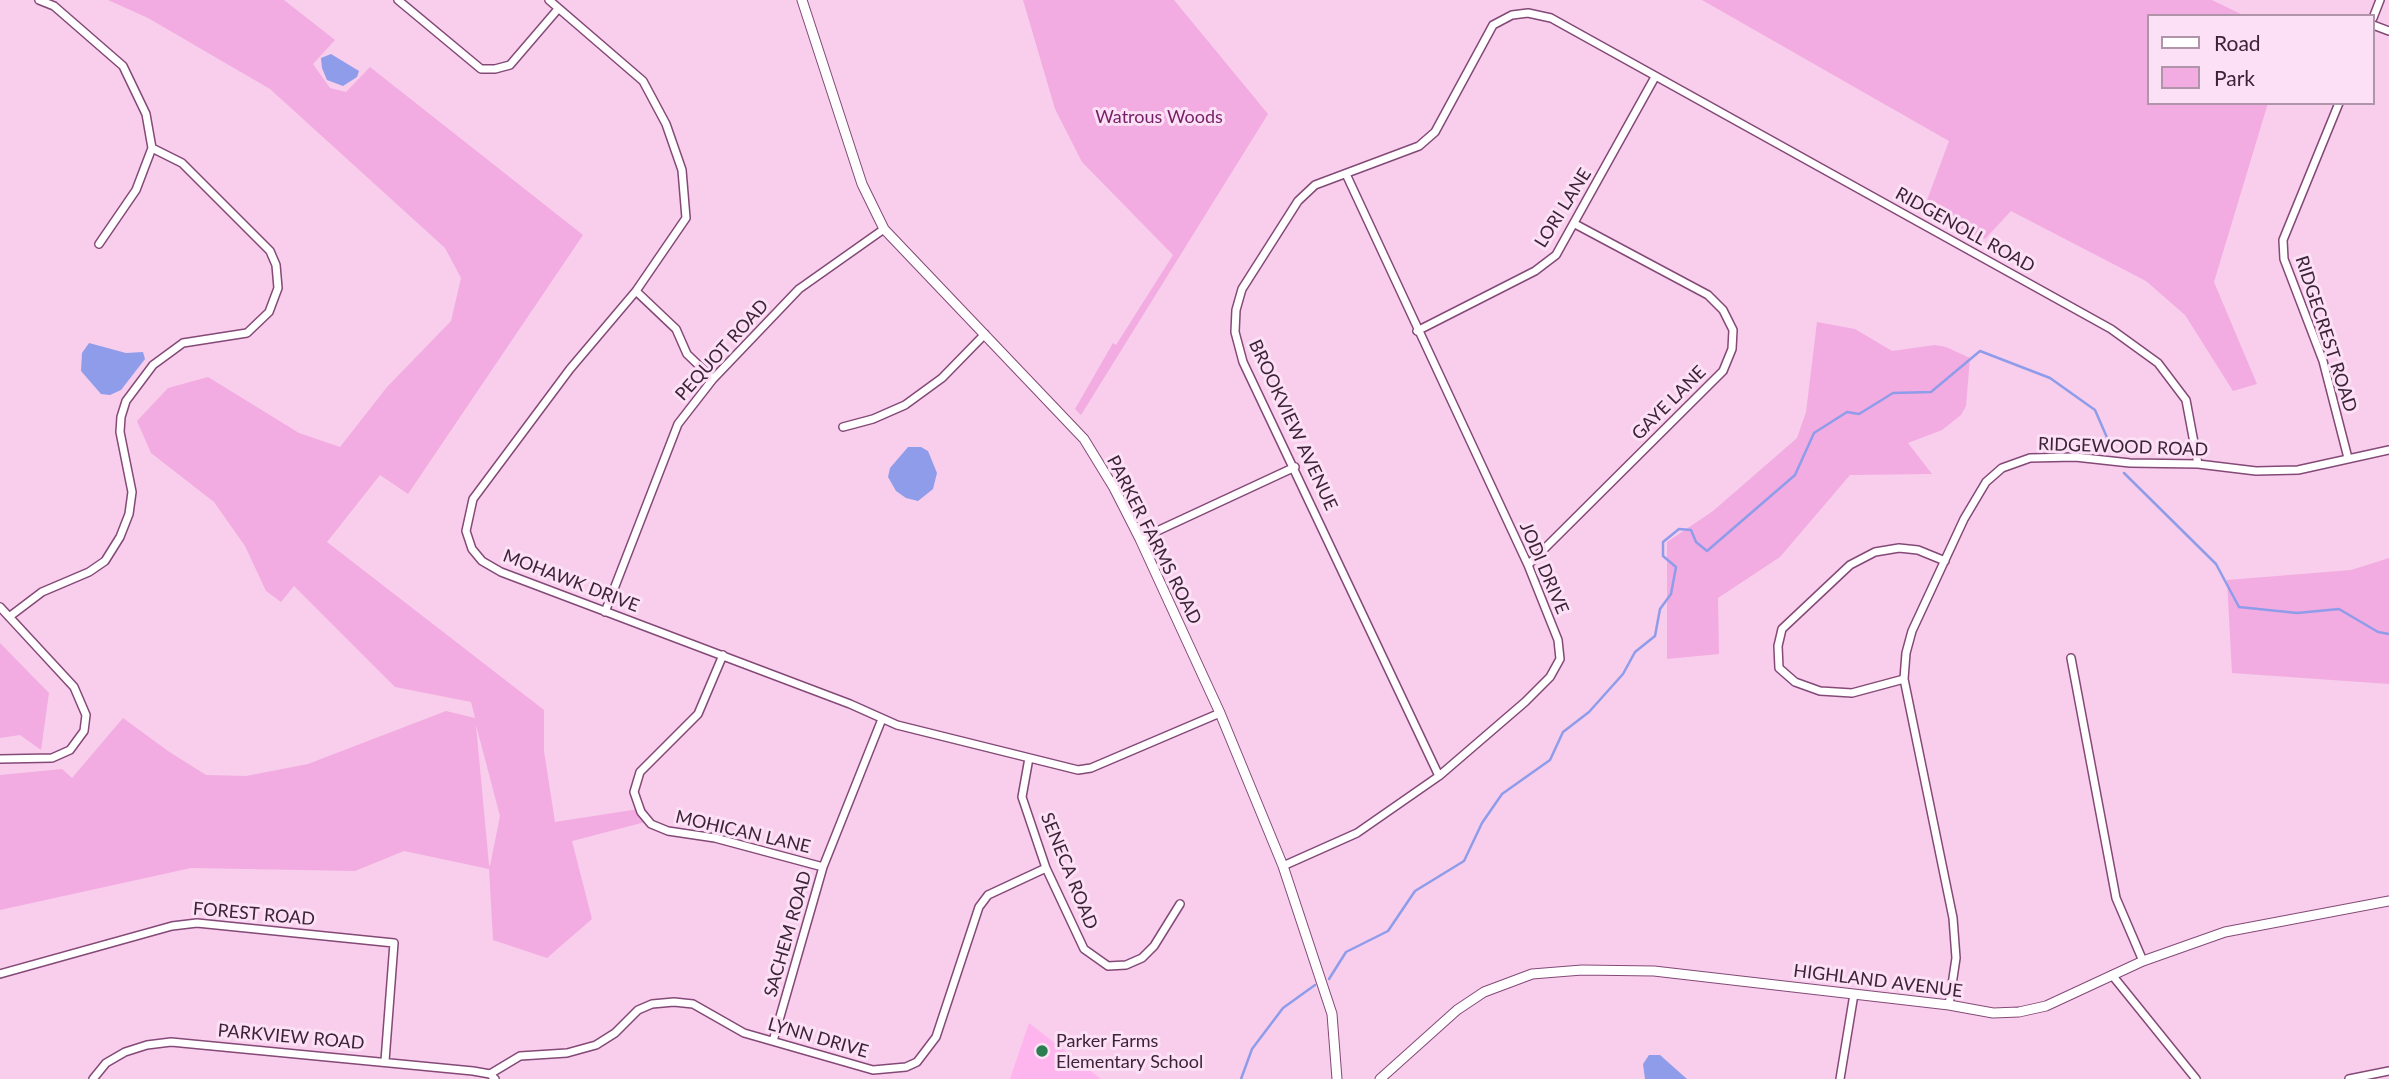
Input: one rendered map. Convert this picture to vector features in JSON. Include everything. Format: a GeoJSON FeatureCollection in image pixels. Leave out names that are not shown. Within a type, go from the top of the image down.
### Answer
{"type":"FeatureCollection","features":[{"type":"Feature","properties":{"kind":"street"},"geometry":{"type":"LineString","coordinates":[[39,0],[54,6],[123,66],[146,114],[152,148],[136,190],[99,244]]}},
{"type":"Feature","properties":{"kind":"street"},"geometry":{"type":"LineString","coordinates":[[398,0],[481,69],[510,65],[558,9]]}},
{"type":"Feature","properties":{"kind":"street","name":"MOHAWK DRIVE"},"geometry":{"type":"LineString","coordinates":[[549,0],[643,81],[666,124],[682,170],[686,218],[636,291],[570,369],[473,499],[466,531],[472,548],[482,561],[501,572],[723,655],[882,719],[1077,770],[1091,768],[1220,713]]}},
{"type":"Feature","properties":{"kind":"street","name":"PARKER FARMS ROAD"},"geometry":{"type":"LineString","coordinates":[[802,0],[862,184],[884,229],[1084,439],[1114,488],[1140,539],[1220,713],[1283,866],[1332,1014],[1337,1079]]}},
{"type":"Feature","properties":{"kind":"street","name":"BROOKVIEW AVENUE"},"geometry":{"type":"LineString","coordinates":[[1439,776],[1243,362],[1235,332],[1236,310],[1242,289],[1298,201],[1315,185],[1419,146],[1435,132],[1493,25],[1512,15],[1528,13],[1551,18],[1655,77]]}},
{"type":"Feature","properties":{"kind":"street","name":"LORI LANE"},"geometry":{"type":"LineString","coordinates":[[1417,331],[1535,271],[1556,255],[1655,77]]}},
{"type":"Feature","properties":{"kind":"street","name":"RIDGENOLL ROAD"},"geometry":{"type":"LineString","coordinates":[[1655,77],[2111,329],[2158,363],[2186,400],[2198,464]]}},
{"type":"Feature","properties":{"kind":"street","name":"RIDGECREST ROAD"},"geometry":{"type":"LineString","coordinates":[[2338,105],[2283,240],[2284,259],[2323,361],[2348,458]]}},
{"type":"Feature","properties":{"kind":"street"},"geometry":{"type":"LineString","coordinates":[[9,617],[42,592],[89,572],[105,561],[120,537],[129,514],[132,492],[120,432],[121,417],[126,401],[153,365],[183,343],[247,333],[259,323],[274,300],[278,276],[270,251],[182,163],[152,148]]}},
{"type":"Feature","properties":{"kind":"street","name":"JODI DRIVE"},"geometry":{"type":"LineString","coordinates":[[1283,866],[1357,833],[1439,776],[1525,702],[1550,677],[1560,659],[1558,640],[1528,565],[1346,174]]}},
{"type":"Feature","properties":{"kind":"street","name":"GAYE LANE"},"geometry":{"type":"LineString","coordinates":[[1528,565],[1723,371],[1732,349],[1733,330],[1723,310],[1708,295],[1575,224]]}},
{"type":"Feature","properties":{"kind":"street","name":"PEQUOT ROAD"},"geometry":{"type":"LineString","coordinates":[[605,612],[678,425],[712,379],[799,289],[884,229]]}},
{"type":"Feature","properties":{"kind":"street"},"geometry":{"type":"LineString","coordinates":[[636,291],[676,329],[687,354],[712,379]]}},
{"type":"Feature","properties":{"kind":"street"},"geometry":{"type":"LineString","coordinates":[[843,427],[873,419],[905,405],[942,378],[985,334]]}},
{"type":"Feature","properties":{"kind":"street","name":"RIDGEWOOD ROAD"},"geometry":{"type":"LineString","coordinates":[[1949,1005],[1956,958],[1953,918],[1905,679],[1906,653],[1912,631],[1986,482],[2002,468],[2030,458],[2075,457],[2130,463],[2198,464],[2256,471],[2284,471],[2389,450]]}},
{"type":"Feature","properties":{"kind":"street"},"geometry":{"type":"LineString","coordinates":[[1140,539],[1295,467]]}},
{"type":"Feature","properties":{"kind":"street"},"geometry":{"type":"LineString","coordinates":[[1905,679],[1852,694],[1820,691],[1795,682],[1779,668],[1778,646],[1782,629],[1850,565],[1875,552],[1899,548],[1918,550],[1945,561]]}},
{"type":"Feature","properties":{"kind":"street"},"geometry":{"type":"LineString","coordinates":[[0,607],[74,687],[86,715],[84,731],[69,750],[52,758],[0,759]]}},
{"type":"Feature","properties":{"kind":"street","name":"MOHICAN LANE"},"geometry":{"type":"LineString","coordinates":[[723,655],[698,714],[640,772],[634,792],[641,812],[651,824],[668,831],[715,838],[823,867]]}},
{"type":"Feature","properties":{"kind":"street"},"geometry":{"type":"LineString","coordinates":[[2071,658],[2116,898],[2143,961]]}},
{"type":"Feature","properties":{"kind":"street","name":"SACHEM ROAD"},"geometry":{"type":"LineString","coordinates":[[773,1041],[823,867],[882,719]]}},
{"type":"Feature","properties":{"kind":"street","name":"SENECA ROAD"},"geometry":{"type":"LineString","coordinates":[[1029,758],[1022,797],[1046,868],[1084,949],[1108,966],[1126,965],[1142,958],[1154,946],[1180,904]]}},
{"type":"Feature","properties":{"kind":"street","name":"LYNN DRIVE"},"geometry":{"type":"LineString","coordinates":[[492,1076],[520,1056],[567,1053],[596,1045],[615,1033],[638,1010],[652,1004],[674,1002],[693,1004],[744,1033],[873,1070],[888,1071],[917,1062],[936,1037],[979,907],[988,895],[1046,868]]}},
{"type":"Feature","properties":{"kind":"street","name":"HIGHLAND AVENUE"},"geometry":{"type":"LineString","coordinates":[[1380,1079],[1457,1010],[1502,984],[1532,974],[1582,970],[1654,971],[1949,1005],[1993,1013],[2019,1012],[2046,1006],[2143,961],[2225,932],[2389,901]]}},
{"type":"Feature","properties":{"kind":"street","name":"FOREST ROAD"},"geometry":{"type":"LineString","coordinates":[[0,974],[172,926],[197,923],[394,943],[385,1061]]}},
{"type":"Feature","properties":{"kind":"street"},"geometry":{"type":"LineString","coordinates":[[2112,975],[2196,1079]]}},
{"type":"Feature","properties":{"kind":"street"},"geometry":{"type":"LineString","coordinates":[[1840,1079],[1854,994]]}},
{"type":"Feature","properties":{"kind":"street","name":"PARKVIEW ROAD"},"geometry":{"type":"LineString","coordinates":[[93,1079],[106,1063],[125,1052],[171,1042],[385,1061],[492,1076]]}},
{"type":"Feature","properties":{"kind":"street"},"geometry":{"type":"LineString","coordinates":[[2349,1079],[2389,1071]]}},
{"type":"Feature","properties":{"kind":"shaded area","name":"Parker Farms Elementary School"},"geometry":{"type":"Polygon","coordinates":[[[1029,1023],[1101,1079],[1010,1079],[1029,1023]]]}},
{"type":"Feature","properties":{"kind":"green space"},"geometry":{"type":"Polygon","coordinates":[[[108,0],[284,0],[335,40],[313,64],[330,88],[346,92],[370,67],[583,235],[408,494],[380,475],[327,542],[544,710],[544,751],[555,822],[645,808],[653,820],[572,841],[592,919],[547,958],[493,940],[489,869],[404,851],[355,871],[191,868],[0,910],[0,775],[62,769],[72,778],[123,718],[206,775],[246,776],[308,764],[446,711],[475,718],[471,702],[395,687],[294,586],[281,602],[266,591],[245,546],[214,502],[151,453],[137,421],[168,388],[208,377],[299,433],[340,447],[387,387],[451,321],[461,278],[445,248],[270,89],[148,18],[108,0]],[[476,725],[490,866],[500,816],[476,725]]]}},
{"type":"Feature","properties":{"kind":"green space","name":"Watrous Woods"},"geometry":{"type":"Polygon","coordinates":[[[1023,0],[1174,0],[1268,114],[1081,415],[1075,409],[1113,343],[1116,345],[1173,255],[1082,162],[1055,109],[1023,0]]]}},
{"type":"Feature","properties":{"kind":"green space"},"geometry":{"type":"Polygon","coordinates":[[[1702,0],[2212,0],[2241,14],[2148,14],[2148,105],[2267,105],[2214,282],[2257,384],[2233,391],[2185,315],[2146,281],[2011,211],[1985,239],[1923,211],[1949,141],[1702,0]]]}},
{"type":"Feature","properties":{"kind":"green space"},"geometry":{"type":"Polygon","coordinates":[[[1817,322],[1855,329],[1892,351],[1935,345],[1970,358],[1966,406],[1961,415],[1942,430],[1908,443],[1932,474],[1850,475],[1780,557],[1718,598],[1719,654],[1667,659],[1667,542],[1713,511],[1797,438],[1806,412],[1817,322]]]}},
{"type":"Feature","properties":{"kind":"green space"},"geometry":{"type":"Polygon","coordinates":[[[2389,558],[2389,684],[2232,673],[2227,580],[2351,570],[2389,558]]]}},
{"type":"Feature","properties":{"kind":"green space"},"geometry":{"type":"Polygon","coordinates":[[[0,643],[49,693],[41,750],[20,735],[0,738],[0,643]]]}},
{"type":"Feature","properties":{"kind":"water"},"geometry":{"type":"Polygon","coordinates":[[[331,54],[359,71],[357,77],[343,86],[327,80],[321,58],[331,54]]]}},
{"type":"Feature","properties":{"kind":"water"},"geometry":{"type":"Polygon","coordinates":[[[89,343],[126,353],[143,352],[145,359],[121,390],[110,395],[101,394],[81,371],[82,353],[89,343]]]}},
{"type":"Feature","properties":{"kind":"water"},"geometry":{"type":"Polygon","coordinates":[[[908,447],[921,447],[928,451],[937,473],[933,489],[918,501],[906,498],[896,491],[888,477],[890,468],[908,447]]]}},
{"type":"Feature","properties":{"kind":"water"},"geometry":{"type":"Polygon","coordinates":[[[1649,1055],[1660,1055],[1687,1079],[1645,1079],[1643,1064],[1649,1055]]]}},
{"type":"Feature","properties":{"kind":"waterway"},"geometry":{"type":"LineString","coordinates":[[1329,979],[1346,952],[1388,931],[1415,891],[1464,861],[1482,823],[1502,794],[1550,760],[1563,732],[1589,712],[1623,674],[1635,652],[1655,636],[1660,609],[1671,594],[1676,567],[1663,556],[1663,542],[1679,529],[1691,530],[1696,542],[1707,551],[1795,475],[1814,433],[1847,412],[1859,414],[1893,393],[1931,392],[1980,351],[2050,378],[2095,410],[2112,449]]}},
{"type":"Feature","properties":{"kind":"waterway"},"geometry":{"type":"LineString","coordinates":[[2124,473],[2216,564],[2239,607],[2297,613],[2339,609],[2378,632],[2389,634]]}},
{"type":"Feature","properties":{"kind":"waterway"},"geometry":{"type":"LineString","coordinates":[[1241,1079],[1252,1049],[1283,1008],[1315,985]]}},
{"type":"Feature","properties":{"kind":"place","name":"Parker Farms Elementary School"},"geometry":{"type":"Point","coordinates":[1042,1051]}}]}
